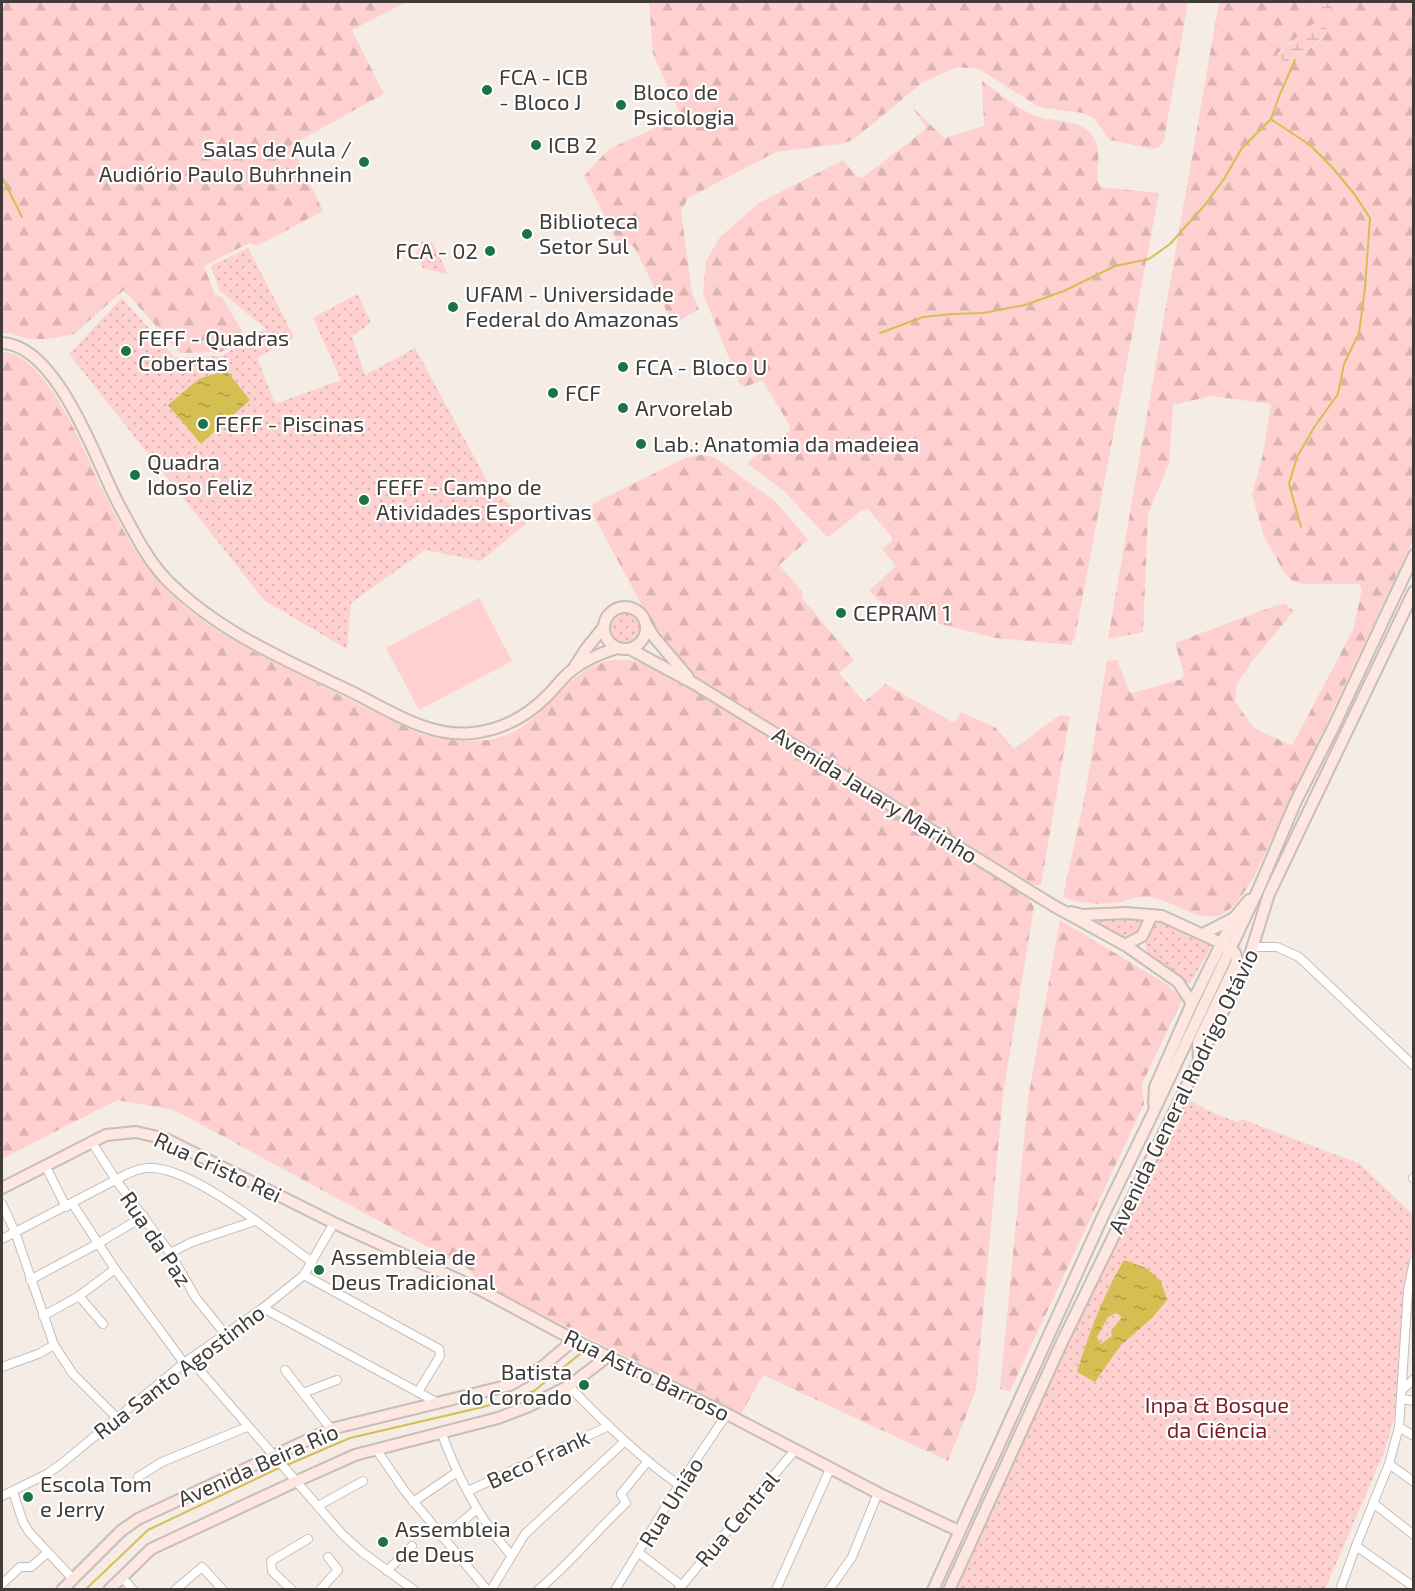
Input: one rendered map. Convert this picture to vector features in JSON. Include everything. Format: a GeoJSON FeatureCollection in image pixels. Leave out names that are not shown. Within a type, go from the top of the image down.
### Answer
{"type":"FeatureCollection","features":[{"type":"Feature","properties":{"kind":"street"},"geometry":{"type":"LineString","coordinates":[[2,343],[23,348],[36,358],[63,393],[143,547],[164,577],[199,609],[233,632],[423,727],[446,733],[470,734],[492,730],[521,718],[574,668],[601,654],[617,648],[630,649],[641,642],[645,636],[645,623],[643,616],[633,608],[619,607],[609,613],[604,622],[603,628],[607,640],[617,648]]}},
{"type":"Feature","properties":{"kind":"street","name":"Avenida General Rodrigo Otávio"},"geometry":{"type":"LineString","coordinates":[[1153,1113],[1155,1087],[1192,1003],[1259,888],[1296,801],[1333,728],[1413,555]]}},
{"type":"Feature","properties":{"kind":"street","name":"Avenida General Rodrigo Otávio"},"geometry":{"type":"LineString","coordinates":[[949,1590],[1063,1340],[1253,947],[1269,894],[1413,591]]}},
{"type":"Feature","properties":{"kind":"street","name":"Avenida Jauary Marinho"},"geometry":{"type":"LineString","coordinates":[[645,623],[666,652],[695,684]]}},
{"type":"Feature","properties":{"kind":"street"},"geometry":{"type":"LineString","coordinates":[[574,668],[603,628]]}},
{"type":"Feature","properties":{"kind":"street","name":"Avenida Jauary Marinho"},"geometry":{"type":"LineString","coordinates":[[630,649],[695,684],[1054,906],[1125,945],[1178,982],[1192,1003]]}},
{"type":"Feature","properties":{"kind":"street","name":"Avenida General Rodrigo Otávio"},"geometry":{"type":"LineString","coordinates":[[933,1590],[1103,1216],[1153,1113],[1226,946],[1234,918],[1259,888]]}},
{"type":"Feature","properties":{"kind":"street","name":"Avenida Jauary Marinho"},"geometry":{"type":"LineString","coordinates":[[1054,906],[1083,915],[1125,913],[1171,919],[1226,946]]}},
{"type":"Feature","properties":{"kind":"street"},"geometry":{"type":"LineString","coordinates":[[1141,956],[1142,936],[1152,915]]}},
{"type":"Feature","properties":{"kind":"street"},"geometry":{"type":"LineString","coordinates":[[1203,934],[1234,918]]}},
{"type":"Feature","properties":{"kind":"street"},"geometry":{"type":"LineString","coordinates":[[1125,945],[1142,936]]}},
{"type":"Feature","properties":{"kind":"street"},"geometry":{"type":"LineString","coordinates":[[1199,1061],[1198,1043],[1237,960],[1235,953],[1226,946]]}},
{"type":"Feature","properties":{"kind":"street"},"geometry":{"type":"LineString","coordinates":[[1253,947],[1277,947],[1299,957],[1413,1066]]}},
{"type":"Feature","properties":{"kind":"street","name":"Rua Cristo Rei"},"geometry":{"type":"LineString","coordinates":[[2,1188],[106,1135],[122,1132],[149,1134],[166,1139],[334,1223]]}},
{"type":"Feature","properties":{"kind":"street","name":"Rua da Paz"},"geometry":{"type":"LineString","coordinates":[[91,1141],[170,1253],[196,1298],[225,1334]]}},
{"type":"Feature","properties":{"kind":"street"},"geometry":{"type":"LineString","coordinates":[[45,1165],[69,1205],[115,1269],[187,1361],[297,1480],[352,1544],[414,1590]]}},
{"type":"Feature","properties":{"kind":"street"},"geometry":{"type":"LineString","coordinates":[[2,1239],[116,1179],[142,1168],[156,1168],[173,1172],[208,1189],[312,1262]]}},
{"type":"Feature","properties":{"kind":"street"},"geometry":{"type":"LineString","coordinates":[[2,1204],[15,1232],[54,1345],[73,1374],[117,1418]]}},
{"type":"Feature","properties":{"kind":"street"},"geometry":{"type":"LineString","coordinates":[[30,1280],[144,1216]]}},
{"type":"Feature","properties":{"kind":"street"},"geometry":{"type":"LineString","coordinates":[[170,1253],[192,1242],[255,1221]]}},
{"type":"Feature","properties":{"kind":"street","name":"Rua Astro Barroso"},"geometry":{"type":"LineString","coordinates":[[334,1223],[481,1290],[607,1357],[727,1414],[830,1469],[959,1530]]}},
{"type":"Feature","properties":{"kind":"street","name":"Rua Santo Agostinho"},"geometry":{"type":"LineString","coordinates":[[2,1496],[47,1474],[187,1361],[263,1308],[304,1275],[334,1223]]}},
{"type":"Feature","properties":{"kind":"street"},"geometry":{"type":"LineString","coordinates":[[1340,1590],[1389,1464],[1399,1427],[1410,1318],[1408,1290],[1413,1261]]}},
{"type":"Feature","properties":{"kind":"street"},"geometry":{"type":"LineString","coordinates":[[44,1316],[79,1296],[115,1269]]}},
{"type":"Feature","properties":{"kind":"street"},"geometry":{"type":"LineString","coordinates":[[304,1275],[439,1349],[440,1356],[418,1392]]}},
{"type":"Feature","properties":{"kind":"street"},"geometry":{"type":"LineString","coordinates":[[79,1296],[104,1324]]}},
{"type":"Feature","properties":{"kind":"street"},"geometry":{"type":"LineString","coordinates":[[263,1308],[440,1403]]}},
{"type":"Feature","properties":{"kind":"street","name":"Avenida Beira Rio"},"geometry":{"type":"LineString","coordinates":[[62,1590],[121,1531],[138,1519],[277,1459],[331,1429],[510,1385],[542,1367],[574,1340]]}},
{"type":"Feature","properties":{"kind":"street"},"geometry":{"type":"LineString","coordinates":[[2,1367],[38,1354],[54,1345]]}},
{"type":"Feature","properties":{"kind":"street","name":"Avenida Beira Rio"},"geometry":{"type":"LineString","coordinates":[[109,1590],[151,1549],[297,1480],[355,1455],[442,1434],[527,1407],[569,1386],[607,1357]]}},
{"type":"Feature","properties":{"kind":"street"},"geometry":{"type":"LineString","coordinates":[[285,1370],[331,1429]]}},
{"type":"Feature","properties":{"kind":"street"},"geometry":{"type":"LineString","coordinates":[[1402,1389],[1413,1378]]}},
{"type":"Feature","properties":{"kind":"street"},"geometry":{"type":"LineString","coordinates":[[303,1393],[336,1380]]}},
{"type":"Feature","properties":{"kind":"street"},"geometry":{"type":"LineString","coordinates":[[569,1386],[624,1442],[679,1485]]}},
{"type":"Feature","properties":{"kind":"street"},"geometry":{"type":"LineString","coordinates":[[1402,1399],[1413,1401]]}},
{"type":"Feature","properties":{"kind":"street","name":"Rua União"},"geometry":{"type":"LineString","coordinates":[[615,1590],[679,1485],[727,1414]]}},
{"type":"Feature","properties":{"kind":"street"},"geometry":{"type":"LineString","coordinates":[[138,1477],[162,1462],[247,1426]]}},
{"type":"Feature","properties":{"kind":"street","name":"Beco Frank"},"geometry":{"type":"LineString","coordinates":[[468,1491],[609,1426]]}},
{"type":"Feature","properties":{"kind":"street"},"geometry":{"type":"LineString","coordinates":[[1399,1427],[1413,1436]]}},
{"type":"Feature","properties":{"kind":"street"},"geometry":{"type":"LineString","coordinates":[[442,1434],[457,1472],[477,1509],[493,1535],[511,1555]]}},
{"type":"Feature","properties":{"kind":"street"},"geometry":{"type":"LineString","coordinates":[[375,1449],[413,1502],[484,1588],[525,1534],[624,1442]]}},
{"type":"Feature","properties":{"kind":"street","name":"Rua Central"},"geometry":{"type":"LineString","coordinates":[[680,1588],[795,1450]]}},
{"type":"Feature","properties":{"kind":"street"},"geometry":{"type":"LineString","coordinates":[[537,1590],[571,1560],[626,1503],[621,1494],[647,1462]]}},
{"type":"Feature","properties":{"kind":"street"},"geometry":{"type":"LineString","coordinates":[[1389,1464],[1413,1482]]}},
{"type":"Feature","properties":{"kind":"street"},"geometry":{"type":"LineString","coordinates":[[776,1590],[830,1469]]}},
{"type":"Feature","properties":{"kind":"street"},"geometry":{"type":"LineString","coordinates":[[413,1502],[457,1472]]}},
{"type":"Feature","properties":{"kind":"street"},"geometry":{"type":"LineString","coordinates":[[318,1506],[363,1481]]}},
{"type":"Feature","properties":{"kind":"street"},"geometry":{"type":"LineString","coordinates":[[13,1492],[23,1522],[29,1532],[73,1579]]}},
{"type":"Feature","properties":{"kind":"street"},"geometry":{"type":"LineString","coordinates":[[829,1590],[852,1557],[878,1493]]}},
{"type":"Feature","properties":{"kind":"street"},"geometry":{"type":"LineString","coordinates":[[1373,1503],[1413,1535]]}},
{"type":"Feature","properties":{"kind":"street"},"geometry":{"type":"LineString","coordinates":[[443,1538],[477,1509]]}},
{"type":"Feature","properties":{"kind":"street"},"geometry":{"type":"LineString","coordinates":[[292,1590],[272,1571],[271,1561],[308,1539]]}},
{"type":"Feature","properties":{"kind":"street"},"geometry":{"type":"LineString","coordinates":[[1356,1545],[1413,1587]]}},
{"type":"Feature","properties":{"kind":"street"},"geometry":{"type":"LineString","coordinates":[[387,1571],[412,1546]]}},
{"type":"Feature","properties":{"kind":"street"},"geometry":{"type":"LineString","coordinates":[[639,1552],[680,1588]]}},
{"type":"Feature","properties":{"kind":"street"},"geometry":{"type":"LineString","coordinates":[[2,1584],[20,1567],[31,1567],[47,1553]]}},
{"type":"Feature","properties":{"kind":"street"},"geometry":{"type":"LineString","coordinates":[[320,1590],[338,1570],[328,1557]]}},
{"type":"Feature","properties":{"kind":"street"},"geometry":{"type":"LineString","coordinates":[[181,1588],[199,1568],[204,1567],[223,1590]]}},
{"type":"Feature","properties":{"kind":"street"},"geometry":{"type":"LineString","coordinates":[[122,1577],[133,1590]]}},
{"type":"Feature","properties":{"kind":"green space"},"geometry":{"type":"Polygon","coordinates":[[[2,2],[406,2],[352,30],[384,94],[291,145],[323,211],[257,246],[249,243],[204,266],[215,295],[222,297],[246,338],[221,352],[180,353],[124,290],[74,334],[47,339],[28,339],[2,333],[2,2]]]}},
{"type":"Feature","properties":{"kind":"green space"},"geometry":{"type":"Polygon","coordinates":[[[649,2],[1188,2],[1164,140],[1159,148],[1153,149],[1110,140],[1094,118],[1083,113],[1039,107],[979,69],[957,67],[923,82],[853,140],[841,144],[776,152],[688,198],[681,212],[692,293],[699,309],[673,324],[634,247],[625,242],[618,242],[584,176],[609,149],[681,116],[653,54],[649,2]]]}},
{"type":"Feature","properties":{"kind":"green space"},"geometry":{"type":"Polygon","coordinates":[[[1219,2],[1317,2],[1315,6],[1321,16],[1277,54],[1295,60],[1302,50],[1311,48],[1321,39],[1329,20],[1332,2],[1413,2],[1413,540],[1252,881],[1228,911],[1216,916],[1208,916],[1191,913],[1150,897],[1101,904],[1063,897],[1086,790],[1107,661],[1117,660],[1129,691],[1132,693],[1182,679],[1184,674],[1175,643],[1285,604],[1294,611],[1237,683],[1235,702],[1254,728],[1290,745],[1293,744],[1353,630],[1362,589],[1359,584],[1304,584],[1293,581],[1285,574],[1264,536],[1252,495],[1263,454],[1271,404],[1212,396],[1173,405],[1169,463],[1148,514],[1143,632],[1108,639],[1219,2]]]}},
{"type":"Feature","properties":{"kind":"green space"},"geometry":{"type":"Polygon","coordinates":[[[1317,2],[1333,2],[1325,32],[1317,43],[1302,50],[1295,60],[1287,63],[1277,55],[1321,16],[1315,6],[1317,2]]]}},
{"type":"Feature","properties":{"kind":"green space"},"geometry":{"type":"Polygon","coordinates":[[[982,81],[1030,114],[1075,124],[1089,132],[1097,144],[1098,176],[1101,187],[1159,193],[1075,637],[1071,645],[995,638],[948,626],[890,610],[869,591],[896,566],[882,549],[892,541],[892,537],[868,509],[863,509],[830,536],[826,536],[784,491],[748,464],[750,460],[791,430],[790,426],[762,380],[745,387],[739,383],[703,293],[706,261],[720,237],[759,203],[843,160],[856,176],[862,178],[925,130],[926,126],[912,107],[944,138],[984,126],[982,81]]]}},
{"type":"Feature","properties":{"kind":"green space"},"geometry":{"type":"Polygon","coordinates":[[[422,241],[432,242],[448,274],[423,268],[416,254],[422,241]]]}},
{"type":"Feature","properties":{"kind":"green space"},"geometry":{"type":"Polygon","coordinates":[[[248,248],[294,337],[257,358],[275,404],[341,380],[313,318],[358,294],[371,323],[352,336],[365,375],[415,348],[491,488],[529,521],[481,561],[425,550],[351,603],[347,649],[265,601],[69,354],[122,298],[175,358],[222,356],[266,329],[220,291],[211,266],[248,248]]]}},
{"type":"Feature","properties":{"kind":"green space"},"geometry":{"type":"Polygon","coordinates":[[[2,352],[19,357],[49,386],[75,430],[123,530],[154,575],[192,612],[257,654],[420,734],[461,741],[488,740],[514,731],[538,714],[572,681],[597,665],[612,660],[628,660],[645,664],[694,690],[1028,898],[1034,907],[1003,1094],[976,1390],[948,1461],[763,1375],[741,1414],[477,1282],[470,1270],[174,1110],[117,1100],[2,1159],[2,352]]]}},
{"type":"Feature","properties":{"kind":"green space"},"geometry":{"type":"Polygon","coordinates":[[[701,455],[714,457],[775,501],[808,540],[779,565],[803,592],[802,598],[854,660],[839,673],[864,702],[885,684],[954,723],[961,712],[995,727],[1014,749],[1060,715],[1070,716],[1041,885],[1034,885],[699,679],[677,657],[646,613],[590,509],[594,503],[685,458],[701,455]]]}},
{"type":"Feature","properties":{"kind":"green space"},"geometry":{"type":"Polygon","coordinates":[[[479,598],[512,661],[419,710],[386,648],[479,598]]]}},
{"type":"Feature","properties":{"kind":"green space"},"geometry":{"type":"Polygon","coordinates":[[[625,613],[636,617],[640,628],[636,639],[625,643],[614,639],[610,628],[614,617],[625,613]]]}},
{"type":"Feature","properties":{"kind":"green space"},"geometry":{"type":"Polygon","coordinates":[[[1087,916],[1142,919],[1138,931],[1122,942],[1086,919],[1087,916]]]}},
{"type":"Feature","properties":{"kind":"green space"},"geometry":{"type":"Polygon","coordinates":[[[1060,920],[1168,985],[1182,1000],[1142,1084],[1144,1104],[1010,1391],[1000,1389],[1028,1099],[1060,920]]]}},
{"type":"Feature","properties":{"kind":"green space"},"geometry":{"type":"Polygon","coordinates":[[[1163,920],[1212,945],[1190,984],[1148,955],[1145,946],[1148,931],[1155,923],[1163,920]]]}},
{"type":"Feature","properties":{"kind":"green space","name":"Inpa & Bosque da Ciência"},"geometry":{"type":"Polygon","coordinates":[[[1186,1098],[1224,1117],[1238,1122],[1242,1119],[1360,1164],[1413,1215],[1413,1250],[1409,1258],[1404,1298],[1395,1415],[1385,1450],[1325,1589],[957,1590],[1059,1358],[1186,1098]]]}},
{"type":"Feature","properties":{"kind":"water","name":"FEFF - Piscinas"},"geometry":{"type":"Polygon","coordinates":[[[226,370],[250,400],[201,444],[168,405],[199,379],[226,370]]]}},
{"type":"Feature","properties":{"kind":"water"},"geometry":{"type":"Polygon","coordinates":[[[1124,1260],[1146,1268],[1161,1281],[1167,1300],[1153,1317],[1120,1346],[1095,1382],[1077,1372],[1097,1315],[1124,1260]],[[1116,1313],[1108,1317],[1097,1337],[1101,1344],[1112,1336],[1111,1331],[1122,1317],[1116,1313]]]}},
{"type":"Feature","properties":{"kind":"waterway"},"geometry":{"type":"LineString","coordinates":[[880,333],[923,317],[983,313],[1025,305],[1064,291],[1115,266],[1149,259],[1170,244],[1204,206],[1224,179],[1242,148],[1271,119],[1295,60]]}},
{"type":"Feature","properties":{"kind":"waterway"},"geometry":{"type":"LineString","coordinates":[[1272,120],[1310,145],[1332,167],[1370,218],[1359,333],[1344,364],[1338,394],[1315,426],[1297,457],[1289,484],[1301,527]]}},
{"type":"Feature","properties":{"kind":"waterway"},"geometry":{"type":"LineString","coordinates":[[2,177],[22,217]]}},
{"type":"Feature","properties":{"kind":"waterway"},"geometry":{"type":"LineString","coordinates":[[287,1465],[350,1438],[483,1407],[534,1391],[585,1350]]}},
{"type":"Feature","properties":{"kind":"waterway"},"geometry":{"type":"LineString","coordinates":[[85,1590],[148,1530],[281,1467]]}},
{"type":"Feature","properties":{"kind":"place","name":"FCA - ICB - Bloco J"},"geometry":{"type":"Point","coordinates":[487,90]}},
{"type":"Feature","properties":{"kind":"place","name":"Bloco de Psicologia"},"geometry":{"type":"Point","coordinates":[621,105]}},
{"type":"Feature","properties":{"kind":"place","name":"ICB 2"},"geometry":{"type":"Point","coordinates":[536,145]}},
{"type":"Feature","properties":{"kind":"place","name":"Salas de Aula / Audiório Paulo Buhrhnein"},"geometry":{"type":"Point","coordinates":[364,162]}},
{"type":"Feature","properties":{"kind":"place","name":"Biblioteca Setor Sul"},"geometry":{"type":"Point","coordinates":[527,234]}},
{"type":"Feature","properties":{"kind":"place","name":"FCA - 02"},"geometry":{"type":"Point","coordinates":[490,251]}},
{"type":"Feature","properties":{"kind":"place","name":"UFAM - Universidade Federal do Amazonas"},"geometry":{"type":"Point","coordinates":[453,307]}},
{"type":"Feature","properties":{"kind":"place","name":"FEFF - Quadras Cobertas"},"geometry":{"type":"Point","coordinates":[126,351]}},
{"type":"Feature","properties":{"kind":"place","name":"FCA - Bloco U"},"geometry":{"type":"Point","coordinates":[623,367]}},
{"type":"Feature","properties":{"kind":"place","name":"FCF"},"geometry":{"type":"Point","coordinates":[553,393]}},
{"type":"Feature","properties":{"kind":"place","name":"Arvorelab"},"geometry":{"type":"Point","coordinates":[623,408]}},
{"type":"Feature","properties":{"kind":"place","name":"FEFF - Piscinas"},"geometry":{"type":"Point","coordinates":[203,424]}},
{"type":"Feature","properties":{"kind":"place","name":"Lab.: Anatomia da madeiea"},"geometry":{"type":"Point","coordinates":[641,444]}},
{"type":"Feature","properties":{"kind":"place","name":"Quadra Idoso Feliz"},"geometry":{"type":"Point","coordinates":[135,475]}},
{"type":"Feature","properties":{"kind":"place","name":"FEFF - Campo de Atividades Esportivas"},"geometry":{"type":"Point","coordinates":[364,500]}},
{"type":"Feature","properties":{"kind":"place","name":"CEPRAM 1"},"geometry":{"type":"Point","coordinates":[841,613]}},
{"type":"Feature","properties":{"kind":"place","name":"Assembleia de Deus Tradicional"},"geometry":{"type":"Point","coordinates":[319,1270]}},
{"type":"Feature","properties":{"kind":"place","name":"Batista do Coroado"},"geometry":{"type":"Point","coordinates":[584,1385]}},
{"type":"Feature","properties":{"kind":"place","name":"Escola Tom e Jerry"},"geometry":{"type":"Point","coordinates":[28,1497]}},
{"type":"Feature","properties":{"kind":"place","name":"Assembleia de Deus"},"geometry":{"type":"Point","coordinates":[383,1542]}}]}
